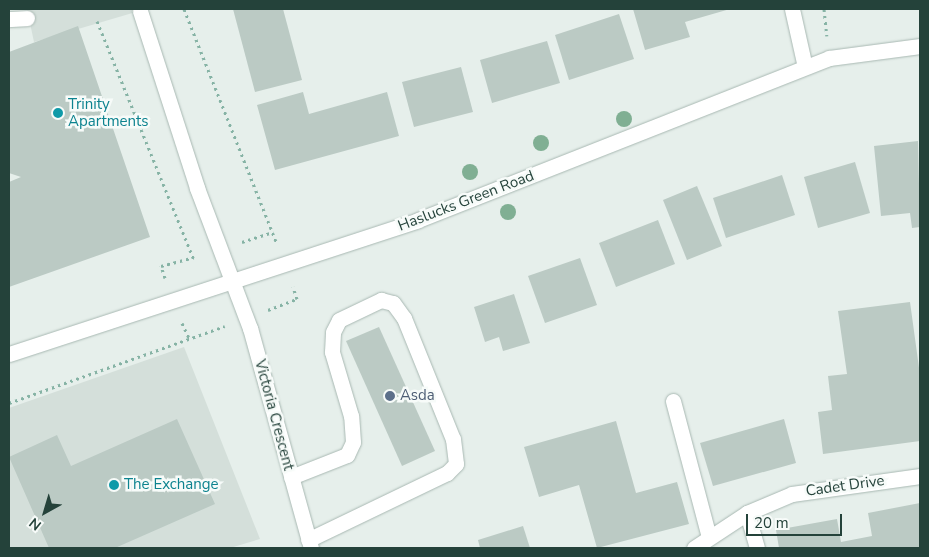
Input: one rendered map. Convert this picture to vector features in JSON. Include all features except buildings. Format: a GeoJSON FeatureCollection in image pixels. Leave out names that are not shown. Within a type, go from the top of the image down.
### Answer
{"type":"FeatureCollection","features":[{"type":"Feature","properties":{"kind":"street"},"geometry":{"type":"LineString","coordinates":[[792,9],[805,67]]}},
{"type":"Feature","properties":{"kind":"street","name":"Victoria Crescent"},"geometry":{"type":"LineString","coordinates":[[140,11],[197,188],[246,318],[309,544]]}},
{"type":"Feature","properties":{"kind":"street"},"geometry":{"type":"LineString","coordinates":[[9,19],[27,18]]}},
{"type":"Feature","properties":{"kind":"street","name":"Haslucks Green Road"},"geometry":{"type":"LineString","coordinates":[[9,354],[233,284],[418,220],[829,58],[920,46]]}},
{"type":"Feature","properties":{"kind":"street"},"geometry":{"type":"LineString","coordinates":[[291,477],[347,455],[353,442],[351,416],[332,352],[333,332],[340,320],[381,300],[393,303],[404,318],[453,439],[456,464],[447,473],[309,544]]}},
{"type":"Feature","properties":{"kind":"street"},"geometry":{"type":"LineString","coordinates":[[673,401],[709,537]]}},
{"type":"Feature","properties":{"kind":"street","name":"Cadet Drive"},"geometry":{"type":"LineString","coordinates":[[694,548],[747,513],[792,494],[920,476]]}},
{"type":"Feature","properties":{"kind":"street"},"geometry":{"type":"LineString","coordinates":[[747,513],[756,548]]}},
{"type":"Feature","properties":{"kind":"path"},"geometry":{"type":"LineString","coordinates":[[184,9],[273,232]]}},
{"type":"Feature","properties":{"kind":"path"},"geometry":{"type":"LineString","coordinates":[[97,21],[193,258]]}},
{"type":"Feature","properties":{"kind":"path"},"geometry":{"type":"LineString","coordinates":[[9,403],[297,299]]}},
{"type":"Feature","properties":{"kind":"shaded area"},"geometry":{"type":"Polygon","coordinates":[[[27,9],[146,9],[34,42],[27,9]]]}},
{"type":"Feature","properties":{"kind":"shaded area"},"geometry":{"type":"Polygon","coordinates":[[[184,347],[260,539],[230,548],[9,548],[9,408],[184,347]]]}},
{"type":"Feature","properties":{"kind":"place","name":"Trinity Apartments"},"geometry":{"type":"Point","coordinates":[58,113]}},
{"type":"Feature","properties":{"kind":"place","name":"Asda"},"geometry":{"type":"Point","coordinates":[390,396]}},
{"type":"Feature","properties":{"kind":"place","name":"The Exchange"},"geometry":{"type":"Point","coordinates":[114,485]}}]}
